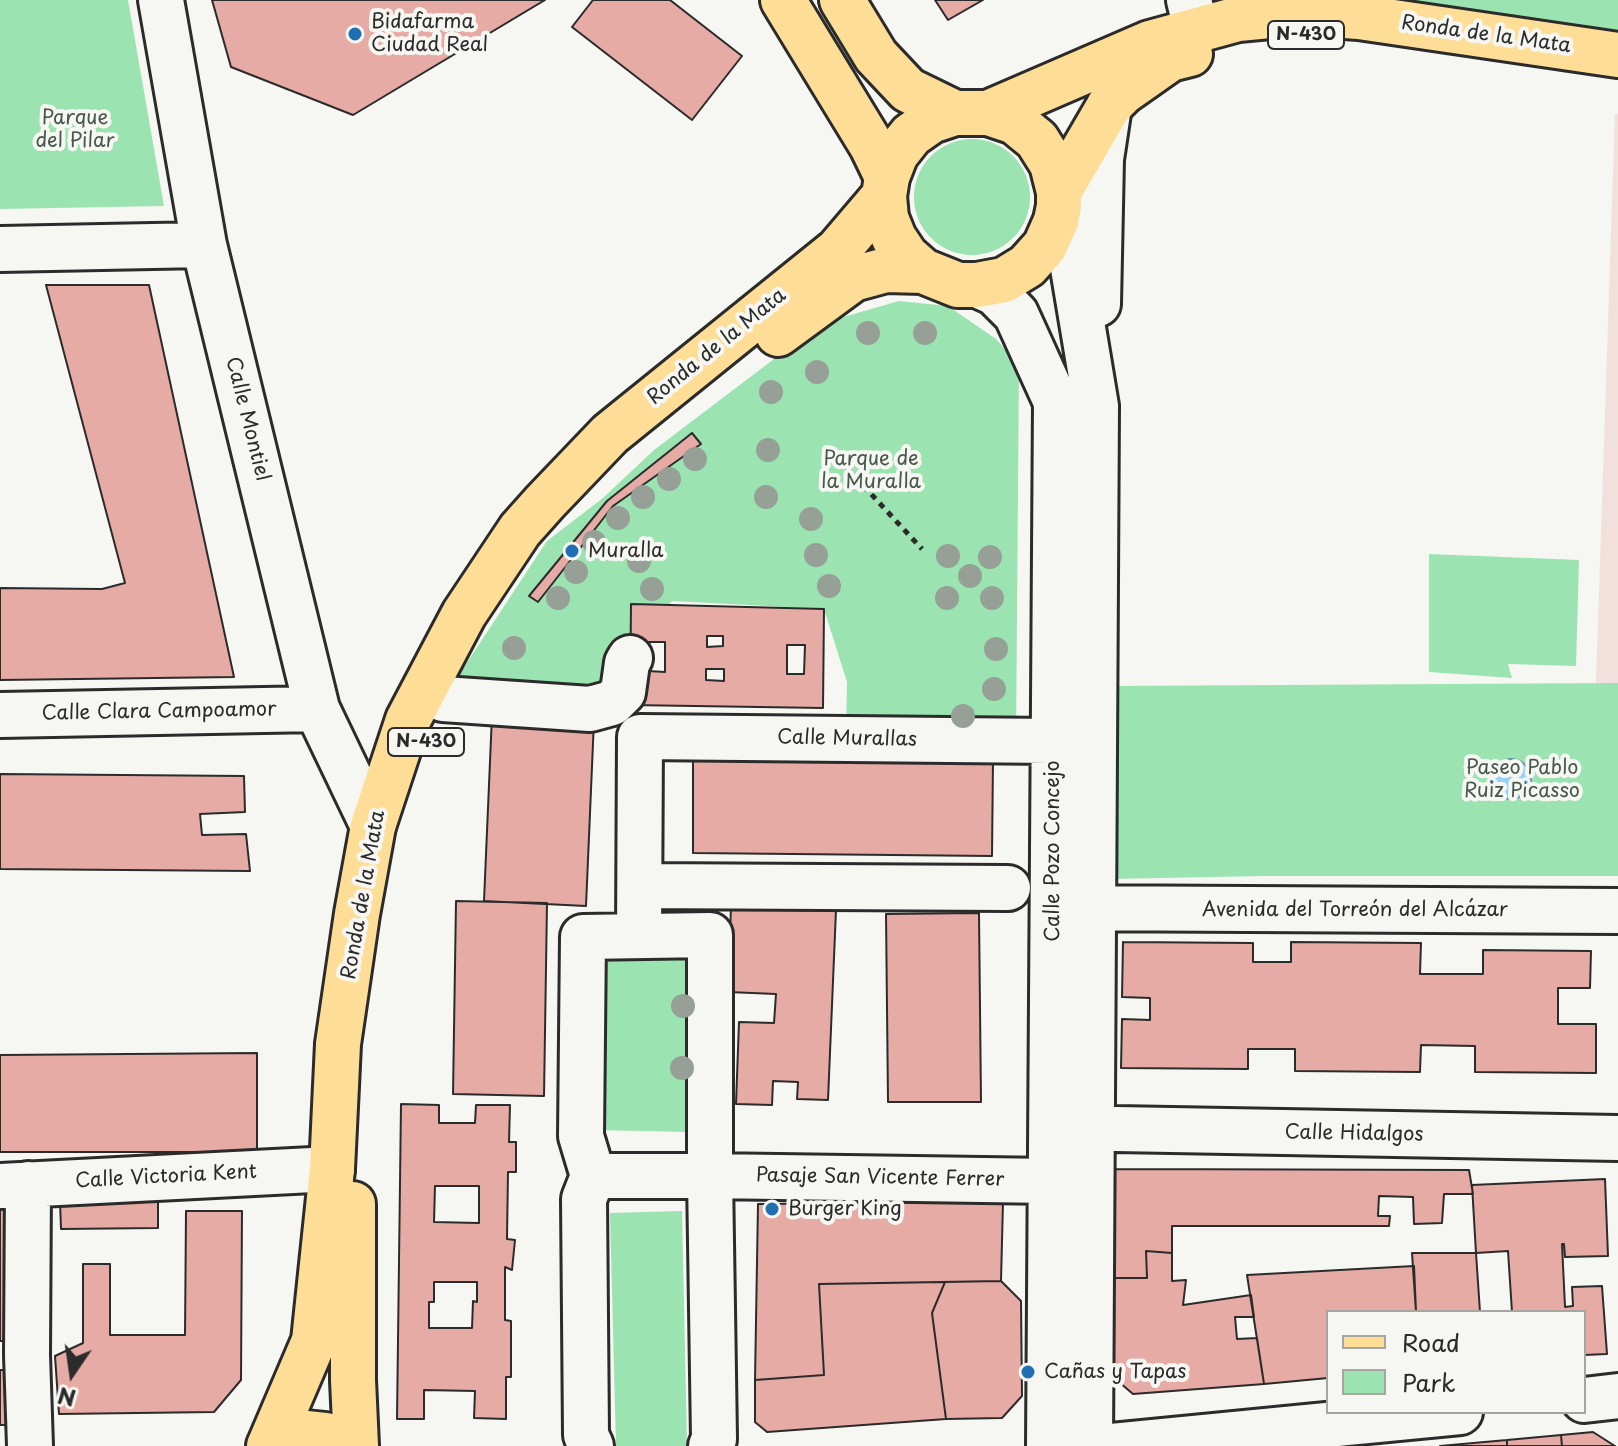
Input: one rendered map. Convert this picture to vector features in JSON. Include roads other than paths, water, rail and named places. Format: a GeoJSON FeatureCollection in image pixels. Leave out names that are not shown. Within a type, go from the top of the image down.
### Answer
{"type":"FeatureCollection","features":[{"type":"Feature","properties":{"kind":"main road"},"geometry":{"type":"LineString","coordinates":[[783,0],[872,146],[886,186]]}},
{"type":"Feature","properties":{"kind":"main road"},"geometry":{"type":"LineString","coordinates":[[842,0],[876,56],[908,90],[971,113],[1015,122],[1037,140],[1052,164],[1058,206]]}},
{"type":"Feature","properties":{"kind":"main road","name":"Ronda de la Mata"},"geometry":{"type":"LineString","coordinates":[[971,113],[1150,43],[1193,14],[1238,19],[1301,13],[1374,19],[1618,55]]}},
{"type":"Feature","properties":{"kind":"main road","name":"Ronda de la Mata"},"geometry":{"type":"LineString","coordinates":[[1058,206],[1109,106],[1123,92],[1170,59],[1245,39],[1299,35],[1352,38],[1618,80]]}},
{"type":"Feature","properties":{"kind":"main road","name":"N-430"},"geometry":{"type":"LineString","coordinates":[[971,113],[931,121],[911,135],[896,154],[886,186],[886,218],[906,256],[923,271],[958,285],[1004,280],[1027,266],[1045,246],[1058,206]]}},
{"type":"Feature","properties":{"kind":"main road","name":"Ronda de la Mata"},"geometry":{"type":"LineString","coordinates":[[269,1445],[314,1341],[332,1169],[338,1044],[373,826],[408,720],[464,614],[520,530],[610,434],[838,250],[886,186]]}},
{"type":"Feature","properties":{"kind":"main road","name":"Ronda de la Mata"},"geometry":{"type":"LineString","coordinates":[[356,1446],[353,1167],[360,1042],[399,830],[431,725],[443,699],[547,541],[630,451],[764,343],[853,279],[886,270],[923,271]]}},
{"type":"Feature","properties":{"kind":"main road","name":"N-430"},"geometry":{"type":"LineString","coordinates":[[269,1445],[287,1436],[306,1433],[325,1435],[346,1446]]}},
{"type":"Feature","properties":{"kind":"street","name":"Calle Montiel"},"geometry":{"type":"LineString","coordinates":[[161,0],[204,245],[317,709],[373,826]]}},
{"type":"Feature","properties":{"kind":"street","name":"Calle Pozo Concejo"},"geometry":{"type":"LineString","coordinates":[[1090,1446],[1071,1129],[1072,908],[1096,406],[1101,159],[1109,106]]}},
{"type":"Feature","properties":{"kind":"street","name":"Calle Pozo Concejo"},"geometry":{"type":"LineString","coordinates":[[1058,206],[1071,256],[1096,406]]}},
{"type":"Feature","properties":{"kind":"street"},"geometry":{"type":"LineString","coordinates":[[0,249],[204,245]]}},
{"type":"Feature","properties":{"kind":"street","name":"Calle Pozo Concejo"},"geometry":{"type":"LineString","coordinates":[[977,285],[995,293],[1016,314],[1056,402],[1054,741],[1072,908]]}},
{"type":"Feature","properties":{"kind":"street"},"geometry":{"type":"LineString","coordinates":[[443,699],[590,709],[612,703],[623,692],[630,658]]}},
{"type":"Feature","properties":{"kind":"street","name":"Calle Clara Campoamor"},"geometry":{"type":"LineString","coordinates":[[0,715],[317,709]]}},
{"type":"Feature","properties":{"kind":"street","name":"Calle Murallas"},"geometry":{"type":"LineString","coordinates":[[641,886],[640,737],[1054,741]]}},
{"type":"Feature","properties":{"kind":"street"},"geometry":{"type":"LineString","coordinates":[[639,936],[641,886],[1008,888]]}},
{"type":"Feature","properties":{"kind":"street","name":"Avenida del Torreón del Alcázar"},"geometry":{"type":"LineString","coordinates":[[1072,908],[1618,911]]}},
{"type":"Feature","properties":{"kind":"street"},"geometry":{"type":"LineString","coordinates":[[591,1446],[586,1435],[584,1199],[593,1176],[581,1136],[583,937],[710,935],[714,1439],[711,1446]]}},
{"type":"Feature","properties":{"kind":"street","name":"Calle Pozo Concejo"},"geometry":{"type":"LineString","coordinates":[[1049,1446],[1051,1181],[1071,1129]]}},
{"type":"Feature","properties":{"kind":"street","name":"Calle Hidalgos"},"geometry":{"type":"LineString","coordinates":[[1071,1129],[1618,1138]]}},
{"type":"Feature","properties":{"kind":"street","name":"Calle Victoria Kent"},"geometry":{"type":"LineString","coordinates":[[14,1185],[332,1169]]}},
{"type":"Feature","properties":{"kind":"street","name":"Pasaje San Vicente Ferrer"},"geometry":{"type":"LineString","coordinates":[[593,1176],[1051,1181]]}},
{"type":"Feature","properties":{"kind":"street"},"geometry":{"type":"LineString","coordinates":[[14,1185],[13,1355],[30,1446]]}},
{"type":"Feature","properties":{"kind":"street"},"geometry":{"type":"LineString","coordinates":[[1586,1400],[1618,1396]]}},
{"type":"Feature","properties":{"kind":"street"},"geometry":{"type":"LineString","coordinates":[[1112,1446],[1440,1414]]}},
{"type":"Feature","properties":{"kind":"water"},"geometry":{"type":"Polygon","coordinates":[[[1511,759],[1525,765],[1531,779],[1525,793],[1511,799],[1497,793],[1491,779],[1497,765],[1511,759]]]}},
{"type":"Feature","properties":{"kind":"place","name":"Bidafarma Ciudad Real"},"geometry":{"type":"Point","coordinates":[355,34]}},
{"type":"Feature","properties":{"kind":"place","name":"Muralla"},"geometry":{"type":"Point","coordinates":[572,551]}},
{"type":"Feature","properties":{"kind":"place","name":"Burger King"},"geometry":{"type":"Point","coordinates":[772,1209]}},
{"type":"Feature","properties":{"kind":"place","name":"Cañas y Tapas"},"geometry":{"type":"Point","coordinates":[1028,1372]}},
{"type":"Feature","properties":{"kind":"park label","name":"Parque del Pilar"},"geometry":{"type":"Point","coordinates":[75,130]}},
{"type":"Feature","properties":{"kind":"park label","name":"Parque de la Muralla"},"geometry":{"type":"Point","coordinates":[871,470]}},
{"type":"Feature","properties":{"kind":"park label","name":"Paseo Pablo Ruiz Picasso"},"geometry":{"type":"Point","coordinates":[1522,780]}}]}
